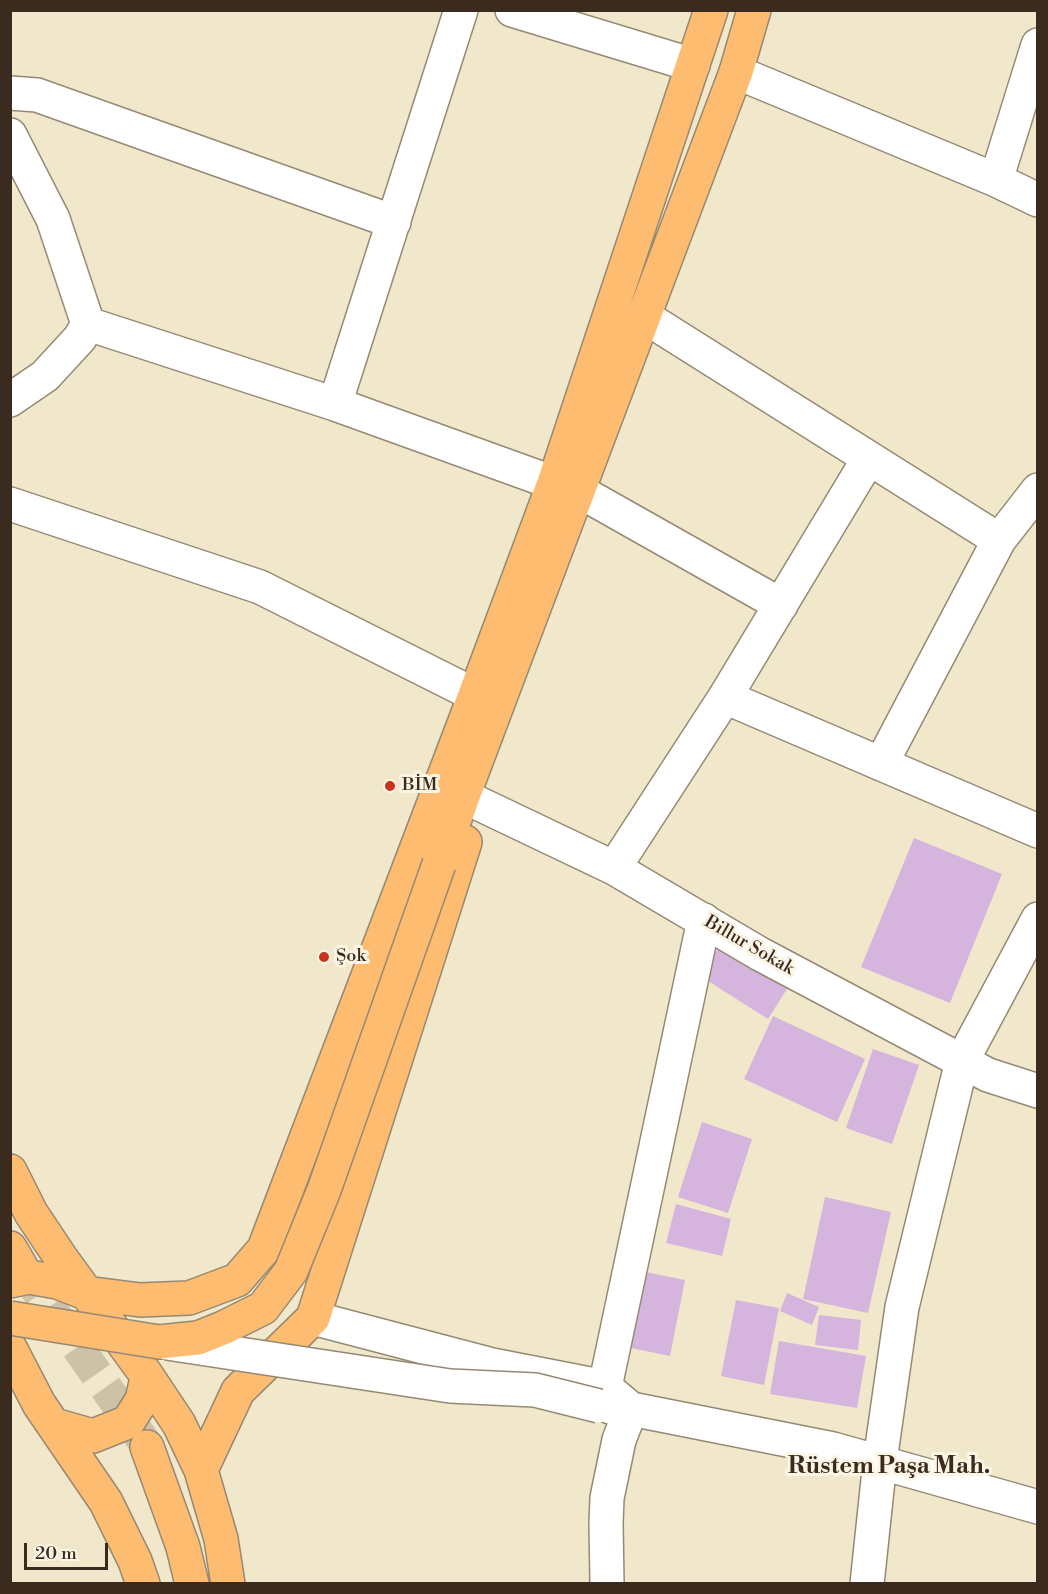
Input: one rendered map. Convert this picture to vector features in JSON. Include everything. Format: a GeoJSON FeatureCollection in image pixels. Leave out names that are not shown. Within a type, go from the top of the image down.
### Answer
{"type":"FeatureCollection","features":[{"type":"Feature","properties":{"kind":"main road"},"geometry":{"type":"LineString","coordinates":[[10,1318],[159,1342],[198,1338],[224,1328],[263,1308],[291,1270],[324,1190],[439,864],[567,487],[711,10]]}},
{"type":"Feature","properties":{"kind":"main road"},"geometry":{"type":"LineString","coordinates":[[14,1265],[29,1277],[57,1282],[86,1293],[140,1300],[189,1298],[237,1280],[264,1249],[476,695],[567,487],[645,317],[736,72],[754,10]]}},
{"type":"Feature","properties":{"kind":"main road"},"geometry":{"type":"LineString","coordinates":[[201,1470],[238,1391],[313,1318],[468,833],[463,795]]}},
{"type":"Feature","properties":{"kind":"main road"},"geometry":{"type":"LineString","coordinates":[[10,1171],[31,1213],[179,1424],[201,1470],[221,1539],[228,1584]]}},
{"type":"Feature","properties":{"kind":"main road"},"geometry":{"type":"LineString","coordinates":[[10,1347],[39,1404],[106,1502],[135,1561],[143,1584]]}},
{"type":"Feature","properties":{"kind":"main road"},"geometry":{"type":"LineString","coordinates":[[54,1425],[93,1436],[128,1422],[142,1400],[147,1378]]}},
{"type":"Feature","properties":{"kind":"main road"},"geometry":{"type":"LineString","coordinates":[[174,1584],[150,1504],[138,1452],[183,1547],[192,1584]]}},
{"type":"Feature","properties":{"kind":"street"},"geometry":{"type":"LineString","coordinates":[[335,404],[461,10]]}},
{"type":"Feature","properties":{"kind":"street"},"geometry":{"type":"LineString","coordinates":[[512,10],[693,65]]}},
{"type":"Feature","properties":{"kind":"street"},"geometry":{"type":"LineString","coordinates":[[996,180],[1038,45]]}},
{"type":"Feature","properties":{"kind":"street"},"geometry":{"type":"LineString","coordinates":[[736,72],[996,180],[1038,200]]}},
{"type":"Feature","properties":{"kind":"street"},"geometry":{"type":"LineString","coordinates":[[10,93],[37,94],[394,222]]}},
{"type":"Feature","properties":{"kind":"street"},"geometry":{"type":"LineString","coordinates":[[10,135],[53,219],[88,324],[80,338],[45,376],[10,400]]}},
{"type":"Feature","properties":{"kind":"street"},"geometry":{"type":"LineString","coordinates":[[645,317],[999,540]]}},
{"type":"Feature","properties":{"kind":"street"},"geometry":{"type":"LineString","coordinates":[[88,324],[335,404],[567,487],[781,605]]}},
{"type":"Feature","properties":{"kind":"street"},"geometry":{"type":"LineString","coordinates":[[614,868],[725,697],[869,458]]}},
{"type":"Feature","properties":{"kind":"street"},"geometry":{"type":"LineString","coordinates":[[881,764],[999,540],[1038,490]]}},
{"type":"Feature","properties":{"kind":"street"},"geometry":{"type":"LineString","coordinates":[[10,504],[260,587],[476,695]]}},
{"type":"Feature","properties":{"kind":"street"},"geometry":{"type":"LineString","coordinates":[[725,697],[1038,831]]}},
{"type":"Feature","properties":{"kind":"street","name":"Billur Sokak"},"geometry":{"type":"LineString","coordinates":[[463,795],[614,868],[760,954],[988,1076],[1038,1091]]}},
{"type":"Feature","properties":{"kind":"street"},"geometry":{"type":"LineString","coordinates":[[867,1584],[880,1461],[902,1307],[962,1061],[1038,919]]}},
{"type":"Feature","properties":{"kind":"street"},"geometry":{"type":"LineString","coordinates":[[607,1584],[608,1498],[619,1440],[612,1400],[704,920]]}},
{"type":"Feature","properties":{"kind":"street"},"geometry":{"type":"LineString","coordinates":[[313,1318],[492,1365],[612,1400],[880,1461],[1038,1507]]}},
{"type":"Feature","properties":{"kind":"street"},"geometry":{"type":"LineString","coordinates":[[159,1342],[450,1386],[535,1390],[612,1400]]}},
{"type":"Feature","properties":{"kind":"building"},"geometry":{"type":"Polygon","coordinates":[[[914,838],[1002,874],[950,1003],[861,967],[914,838]]]}},
{"type":"Feature","properties":{"kind":"building"},"geometry":{"type":"Polygon","coordinates":[[[725,938],[792,981],[768,1019],[700,976],[725,938]]]}},
{"type":"Feature","properties":{"kind":"building"},"geometry":{"type":"Polygon","coordinates":[[[773,1016],[865,1059],[837,1122],[744,1079],[773,1016]]]}},
{"type":"Feature","properties":{"kind":"building"},"geometry":{"type":"Polygon","coordinates":[[[873,1049],[919,1065],[892,1144],[846,1128],[873,1049]]]}},
{"type":"Feature","properties":{"kind":"building"},"geometry":{"type":"Polygon","coordinates":[[[702,1122],[752,1139],[728,1213],[678,1197],[702,1122]]]}},
{"type":"Feature","properties":{"kind":"building"},"geometry":{"type":"Polygon","coordinates":[[[825,1197],[891,1212],[868,1313],[803,1299],[825,1197]]]}},
{"type":"Feature","properties":{"kind":"building"},"geometry":{"type":"Polygon","coordinates":[[[676,1204],[731,1219],[722,1256],[666,1243],[676,1204]]]}},
{"type":"Feature","properties":{"kind":"building"},"geometry":{"type":"Polygon","coordinates":[[[636,1270],[685,1280],[670,1356],[621,1346],[636,1270]]]}},
{"type":"Feature","properties":{"kind":"building"},"geometry":{"type":"Polygon","coordinates":[[[787,1293],[819,1307],[812,1325],[780,1311],[787,1293]]]}},
{"type":"Feature","properties":{"kind":"building"},"geometry":{"type":"Polygon","coordinates":[[[736,1300],[779,1308],[764,1385],[721,1376],[736,1300]]]}},
{"type":"Feature","properties":{"kind":"building"},"geometry":{"type":"Polygon","coordinates":[[[819,1315],[861,1320],[858,1350],[815,1345],[819,1315]]]}},
{"type":"Feature","properties":{"kind":"building"},"geometry":{"type":"Polygon","coordinates":[[[779,1341],[866,1356],[857,1408],[770,1394],[779,1341]]]}},
{"type":"Feature","properties":{"kind":"tunnel"},"geometry":{"type":"LineString","coordinates":[[21,1267],[145,1443]]}},
{"type":"Feature","properties":{"kind":"place","name":"BİM"},"geometry":{"type":"Point","coordinates":[390,786]}},
{"type":"Feature","properties":{"kind":"place","name":"Şok"},"geometry":{"type":"Point","coordinates":[324,957]}},
{"type":"Feature","properties":{"kind":"district","name":"Rüstem Paşa Mah."},"geometry":{"type":"Point","coordinates":[889,1467]}}]}
